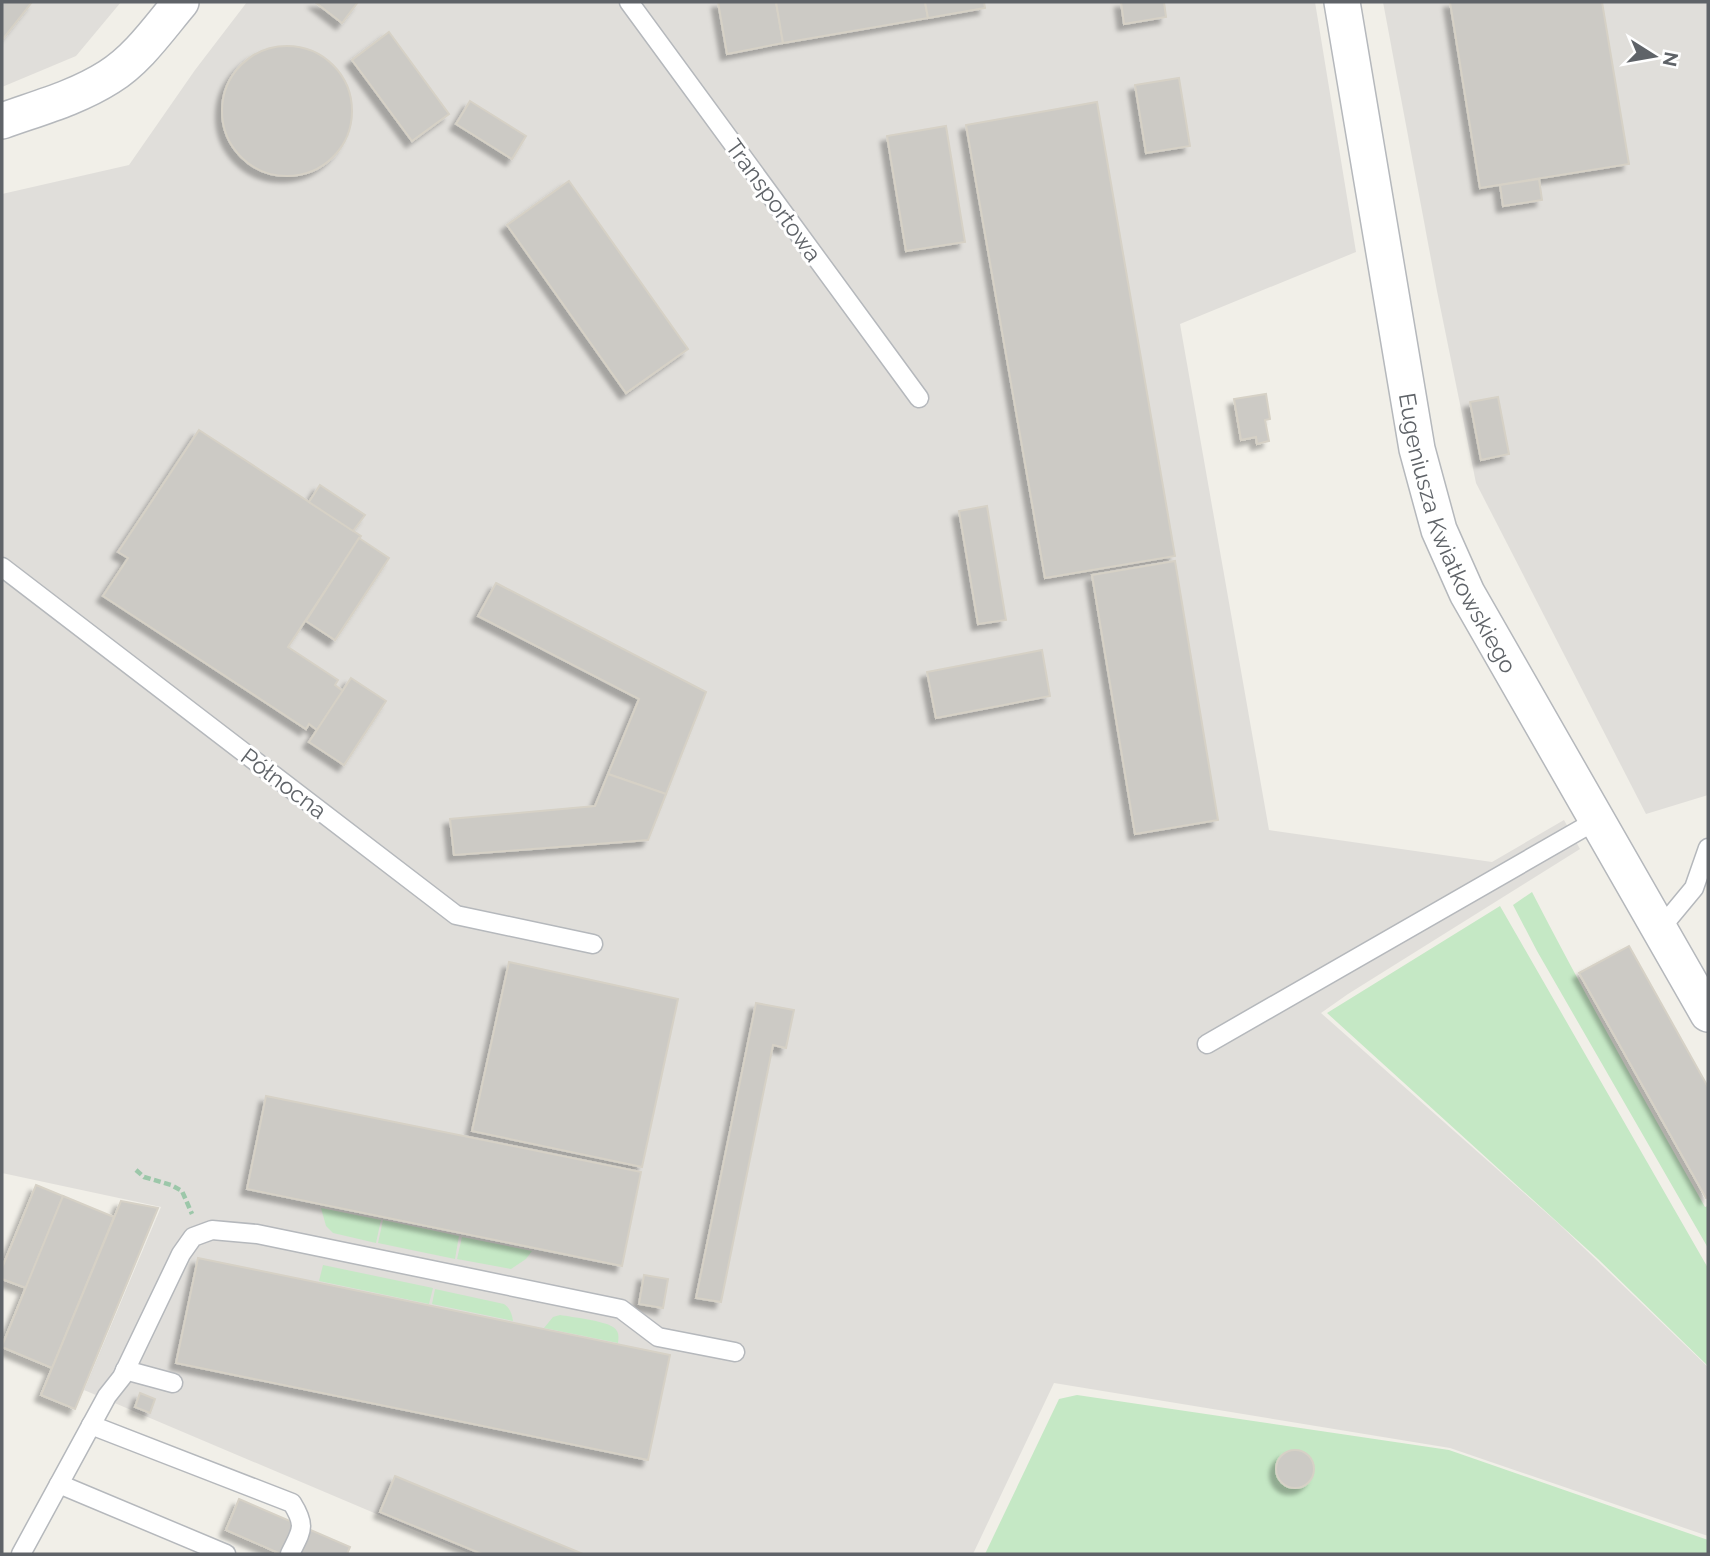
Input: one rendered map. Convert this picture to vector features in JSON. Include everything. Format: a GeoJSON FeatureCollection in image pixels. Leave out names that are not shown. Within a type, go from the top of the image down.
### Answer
{"type":"FeatureCollection","features":[{"type":"Feature","properties":{"kind":"street"},"geometry":{"type":"LineString","coordinates":[[2,121],[80,93],[111,76],[143,48],[180,2]]}},
{"type":"Feature","properties":{"kind":"street","name":"Eugeniusza Kwiatkowskiego"},"geometry":{"type":"LineString","coordinates":[[1342,2],[1417,449],[1439,530],[1467,593],[1708,1014]]}},
{"type":"Feature","properties":{"kind":"lane","name":"Transportowa"},"geometry":{"type":"LineString","coordinates":[[629,2],[919,398]]}},
{"type":"Feature","properties":{"kind":"lane","name":"Północna"},"geometry":{"type":"LineString","coordinates":[[2,567],[456,915],[593,944]]}},
{"type":"Feature","properties":{"kind":"lane"},"geometry":{"type":"LineString","coordinates":[[1207,1044],[1597,820]]}},
{"type":"Feature","properties":{"kind":"lane"},"geometry":{"type":"LineString","coordinates":[[1660,929],[1694,888],[1708,848]]}},
{"type":"Feature","properties":{"kind":"lane"},"geometry":{"type":"LineString","coordinates":[[21,1554],[107,1396],[125,1370],[181,1254],[193,1237],[212,1230],[257,1234],[621,1309],[658,1337],[735,1352]]}},
{"type":"Feature","properties":{"kind":"lane"},"geometry":{"type":"LineString","coordinates":[[125,1370],[173,1383]]}},
{"type":"Feature","properties":{"kind":"lane"},"geometry":{"type":"LineString","coordinates":[[91,1425],[292,1503],[302,1527],[290,1554]]}},
{"type":"Feature","properties":{"kind":"lane"},"geometry":{"type":"LineString","coordinates":[[59,1484],[226,1554]]}},
{"type":"Feature","properties":{"kind":"path"},"geometry":{"type":"LineString","coordinates":[[136,1170],[145,1177],[182,1191],[199,1235]]}},
{"type":"Feature","properties":{"kind":"shaded area"},"geometry":{"type":"Polygon","coordinates":[[[2,2],[121,2],[76,56],[2,87],[2,2]]]}},
{"type":"Feature","properties":{"kind":"shaded area"},"geometry":{"type":"Polygon","coordinates":[[[247,2],[1315,2],[1356,252],[1180,324],[1269,830],[1492,862],[1564,820],[1580,849],[1321,1013],[1559,1224],[1708,1367],[1708,1536],[1450,1448],[1054,1383],[973,1554],[471,1554],[84,1390],[161,1207],[2,1173],[2,194],[129,165],[195,70],[247,2]]]}},
{"type":"Feature","properties":{"kind":"shaded area"},"geometry":{"type":"Polygon","coordinates":[[[1383,2],[1708,2],[1708,795],[1646,814],[1476,483],[1383,2]]]}},
{"type":"Feature","properties":{"kind":"green space"},"geometry":{"type":"Polygon","coordinates":[[[1532,892],[1639,1090],[1705,1207],[1708,1206],[1708,1248],[1513,905],[1532,892]]]}},
{"type":"Feature","properties":{"kind":"green space"},"geometry":{"type":"Polygon","coordinates":[[[1500,906],[1708,1268],[1708,1366],[1598,1259],[1327,1013],[1500,906]]]}},
{"type":"Feature","properties":{"kind":"green space"},"geometry":{"type":"Polygon","coordinates":[[[321,1208],[381,1220],[376,1243],[333,1233],[326,1226],[321,1208]]]}},
{"type":"Feature","properties":{"kind":"green space"},"geometry":{"type":"Polygon","coordinates":[[[383,1220],[459,1236],[455,1259],[378,1243],[383,1220]]]}},
{"type":"Feature","properties":{"kind":"green space"},"geometry":{"type":"Polygon","coordinates":[[[462,1237],[532,1251],[526,1259],[511,1269],[457,1259],[462,1237]]]}},
{"type":"Feature","properties":{"kind":"green space"},"geometry":{"type":"Polygon","coordinates":[[[323,1265],[433,1288],[429,1304],[319,1281],[323,1265]]]}},
{"type":"Feature","properties":{"kind":"green space"},"geometry":{"type":"Polygon","coordinates":[[[435,1289],[504,1304],[508,1307],[513,1321],[432,1304],[435,1289]]]}},
{"type":"Feature","properties":{"kind":"green space"},"geometry":{"type":"Polygon","coordinates":[[[560,1315],[609,1325],[617,1332],[618,1343],[544,1328],[553,1317],[560,1315]]]}},
{"type":"Feature","properties":{"kind":"green space"},"geometry":{"type":"Polygon","coordinates":[[[1077,1395],[1449,1450],[1708,1540],[1708,1554],[985,1554],[1059,1399],[1077,1395]]]}},
{"type":"Feature","properties":{"kind":"building"},"geometry":{"type":"Polygon","coordinates":[[[2,2],[32,2],[2,40],[2,2]]]}},
{"type":"Feature","properties":{"kind":"building"},"geometry":{"type":"Polygon","coordinates":[[[315,2],[358,2],[342,23],[315,2]]]}},
{"type":"Feature","properties":{"kind":"building"},"geometry":{"type":"Polygon","coordinates":[[[718,2],[776,2],[783,43],[727,54],[718,2]]]}},
{"type":"Feature","properties":{"kind":"building"},"geometry":{"type":"Polygon","coordinates":[[[776,2],[925,2],[928,18],[783,43],[776,2]]]}},
{"type":"Feature","properties":{"kind":"building"},"geometry":{"type":"Polygon","coordinates":[[[925,2],[984,2],[985,8],[928,18],[925,2]]]}},
{"type":"Feature","properties":{"kind":"building"},"geometry":{"type":"Polygon","coordinates":[[[1121,2],[1164,2],[1166,17],[1124,24],[1121,2]]]}},
{"type":"Feature","properties":{"kind":"building"},"geometry":{"type":"Polygon","coordinates":[[[1450,2],[1602,2],[1629,164],[1480,188],[1450,2]]]}},
{"type":"Feature","properties":{"kind":"building"},"geometry":{"type":"Polygon","coordinates":[[[389,32],[449,114],[412,141],[352,60],[389,32]]]}},
{"type":"Feature","properties":{"kind":"building"},"geometry":{"type":"Polygon","coordinates":[[[287,46],[312,51],[333,65],[347,86],[352,111],[347,136],[333,157],[312,171],[287,176],[262,171],[241,157],[227,136],[222,111],[227,86],[241,65],[262,51],[287,46]]]}},
{"type":"Feature","properties":{"kind":"building"},"geometry":{"type":"Polygon","coordinates":[[[1179,78],[1190,146],[1146,153],[1135,85],[1179,78]]]}},
{"type":"Feature","properties":{"kind":"building"},"geometry":{"type":"Polygon","coordinates":[[[470,101],[526,136],[512,159],[456,124],[470,101]]]}},
{"type":"Feature","properties":{"kind":"building"},"geometry":{"type":"Polygon","coordinates":[[[1097,102],[1175,556],[1045,578],[966,125],[1097,102]]]}},
{"type":"Feature","properties":{"kind":"building"},"geometry":{"type":"Polygon","coordinates":[[[946,126],[965,242],[906,251],[887,136],[946,126]]]}},
{"type":"Feature","properties":{"kind":"building"},"geometry":{"type":"Polygon","coordinates":[[[1539,179],[1542,200],[1503,206],[1500,185],[1539,179]]]}},
{"type":"Feature","properties":{"kind":"building"},"geometry":{"type":"Polygon","coordinates":[[[569,181],[688,349],[626,393],[507,225],[569,181]]]}},
{"type":"Feature","properties":{"kind":"building"},"geometry":{"type":"Polygon","coordinates":[[[1266,394],[1270,419],[1265,420],[1269,441],[1257,444],[1256,437],[1241,440],[1234,399],[1266,394]]]}},
{"type":"Feature","properties":{"kind":"building"},"geometry":{"type":"Polygon","coordinates":[[[1498,397],[1509,454],[1481,460],[1470,402],[1498,397]]]}},
{"type":"Feature","properties":{"kind":"building"},"geometry":{"type":"Polygon","coordinates":[[[199,430],[361,536],[288,647],[338,680],[335,685],[343,691],[317,730],[309,724],[306,729],[103,596],[128,558],[118,552],[199,430]]]}},
{"type":"Feature","properties":{"kind":"building"},"geometry":{"type":"Polygon","coordinates":[[[320,485],[365,515],[353,531],[309,502],[320,485]]]}},
{"type":"Feature","properties":{"kind":"building"},"geometry":{"type":"Polygon","coordinates":[[[987,506],[1006,620],[978,624],[959,511],[987,506]]]}},
{"type":"Feature","properties":{"kind":"building"},"geometry":{"type":"Polygon","coordinates":[[[359,538],[389,558],[335,640],[306,621],[359,538]]]}},
{"type":"Feature","properties":{"kind":"building"},"geometry":{"type":"Polygon","coordinates":[[[1175,561],[1218,820],[1135,834],[1092,575],[1175,561]]]}},
{"type":"Feature","properties":{"kind":"building"},"geometry":{"type":"Polygon","coordinates":[[[496,583],[706,692],[666,794],[608,774],[639,699],[478,616],[496,583]]]}},
{"type":"Feature","properties":{"kind":"building"},"geometry":{"type":"Polygon","coordinates":[[[1042,650],[1050,696],[936,718],[927,672],[1042,650]]]}},
{"type":"Feature","properties":{"kind":"building"},"geometry":{"type":"Polygon","coordinates":[[[351,678],[386,701],[344,765],[309,742],[351,678]]]}},
{"type":"Feature","properties":{"kind":"building"},"geometry":{"type":"Polygon","coordinates":[[[608,774],[666,794],[648,840],[454,855],[450,819],[595,806],[608,774]]]}},
{"type":"Feature","properties":{"kind":"building"},"geometry":{"type":"Polygon","coordinates":[[[1629,946],[1708,1087],[1706,1198],[1579,973],[1629,946]]]}},
{"type":"Feature","properties":{"kind":"building"},"geometry":{"type":"Polygon","coordinates":[[[509,962],[678,999],[642,1167],[472,1131],[509,962]]]}},
{"type":"Feature","properties":{"kind":"building"},"geometry":{"type":"Polygon","coordinates":[[[756,1003],[794,1010],[786,1048],[773,1045],[721,1302],[696,1298],[756,1003]]]}},
{"type":"Feature","properties":{"kind":"building"},"geometry":{"type":"Polygon","coordinates":[[[266,1096],[641,1172],[622,1266],[247,1189],[266,1096]]]}},
{"type":"Feature","properties":{"kind":"building"},"geometry":{"type":"Polygon","coordinates":[[[36,1185],[63,1196],[26,1288],[2,1279],[2,1268],[36,1185]]]}},
{"type":"Feature","properties":{"kind":"building"},"geometry":{"type":"Polygon","coordinates":[[[63,1196],[114,1217],[52,1368],[2,1346],[63,1196]]]}},
{"type":"Feature","properties":{"kind":"building"},"geometry":{"type":"Polygon","coordinates":[[[121,1201],[158,1208],[75,1409],[41,1395],[121,1201]]]}},
{"type":"Feature","properties":{"kind":"building"},"geometry":{"type":"Polygon","coordinates":[[[198,1258],[670,1355],[648,1460],[176,1363],[198,1258]]]}},
{"type":"Feature","properties":{"kind":"building"},"geometry":{"type":"Polygon","coordinates":[[[644,1275],[668,1279],[663,1308],[639,1304],[644,1275]]]}},
{"type":"Feature","properties":{"kind":"building"},"geometry":{"type":"Polygon","coordinates":[[[140,1393],[155,1399],[150,1413],[135,1407],[140,1393]]]}},
{"type":"Feature","properties":{"kind":"building"},"geometry":{"type":"Polygon","coordinates":[[[1295,1450],[1309,1455],[1314,1469],[1309,1483],[1295,1488],[1281,1483],[1276,1469],[1281,1455],[1295,1450]]]}},
{"type":"Feature","properties":{"kind":"building"},"geometry":{"type":"Polygon","coordinates":[[[395,1476],[583,1554],[482,1554],[380,1512],[395,1476]]]}},
{"type":"Feature","properties":{"kind":"building"},"geometry":{"type":"Polygon","coordinates":[[[239,1499],[350,1547],[347,1554],[281,1554],[226,1530],[239,1499]]]}}]}
